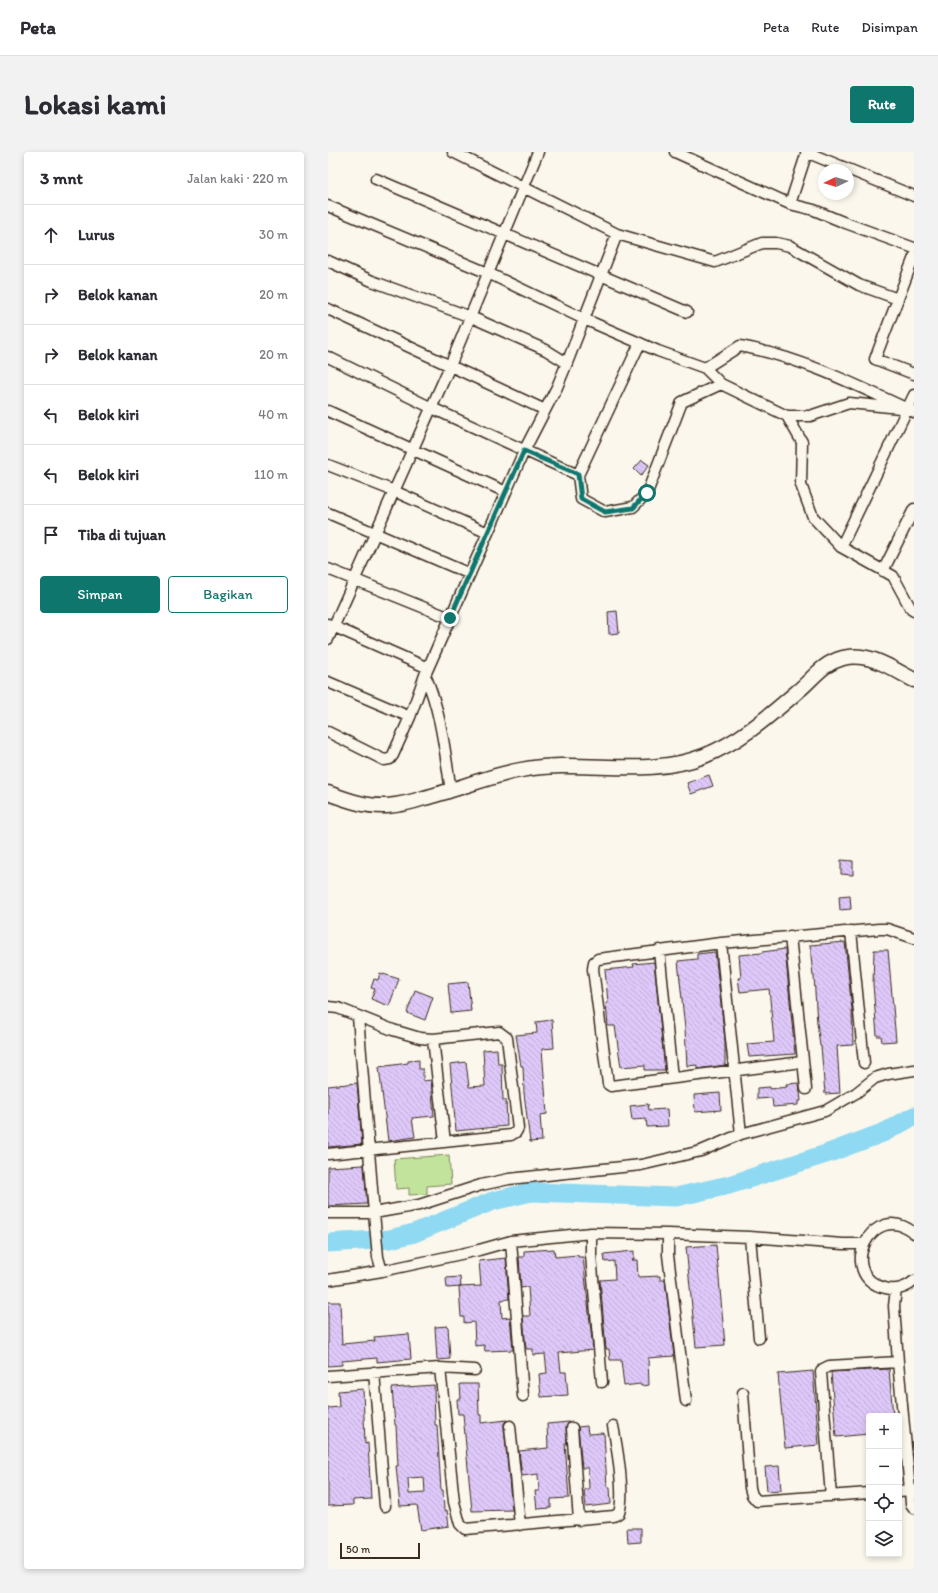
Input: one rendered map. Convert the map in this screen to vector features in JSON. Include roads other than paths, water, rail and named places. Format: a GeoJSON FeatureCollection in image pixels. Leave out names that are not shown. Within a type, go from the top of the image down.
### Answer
{"type":"FeatureCollection","features":[{"type":"Feature","properties":{"kind":"main road"},"geometry":{"type":"LineString","coordinates":[[328,794],[361,804],[387,806],[451,791],[522,770],[544,767],[581,766],[631,768],[671,766],[704,756],[741,736],[760,723],[828,663],[844,658],[858,656],[869,658],[914,680]]}},
{"type":"Feature","properties":{"kind":"street"},"geometry":{"type":"LineString","coordinates":[[453,152],[617,234],[716,262],[762,243],[776,243],[790,246],[859,285],[898,299]]}},
{"type":"Feature","properties":{"kind":"street"},"geometry":{"type":"LineString","coordinates":[[328,639],[331,626],[354,580],[432,408],[505,234],[522,187],[538,152]]}},
{"type":"Feature","properties":{"kind":"street"},"geometry":{"type":"LineString","coordinates":[[675,152],[790,204],[814,210],[914,248]]}},
{"type":"Feature","properties":{"kind":"street"},"geometry":{"type":"LineString","coordinates":[[790,204],[807,152],[914,196]]}},
{"type":"Feature","properties":{"kind":"street"},"geometry":{"type":"LineString","coordinates":[[376,179],[687,312]]}},
{"type":"Feature","properties":{"kind":"street"},"geometry":{"type":"LineString","coordinates":[[328,206],[488,273],[584,319],[640,343],[705,368],[721,384],[787,416],[810,416],[849,403],[911,410]]}},
{"type":"Feature","properties":{"kind":"street"},"geometry":{"type":"LineString","coordinates":[[328,732],[384,760],[390,759],[393,755],[450,618],[524,451],[557,387],[617,234]]}},
{"type":"Feature","properties":{"kind":"street"},"geometry":{"type":"LineString","coordinates":[[914,258],[875,359],[914,374]]}},
{"type":"Feature","properties":{"kind":"street"},"geometry":{"type":"LineString","coordinates":[[328,260],[372,281],[471,316],[546,350],[567,363]]}},
{"type":"Feature","properties":{"kind":"street"},"geometry":{"type":"LineString","coordinates":[[328,309],[545,410]]}},
{"type":"Feature","properties":{"kind":"street"},"geometry":{"type":"LineString","coordinates":[[640,343],[578,474],[581,499],[605,512],[633,508],[647,493],[682,402],[721,384]]}},
{"type":"Feature","properties":{"kind":"street"},"geometry":{"type":"LineString","coordinates":[[705,368],[740,346],[766,350],[833,375],[911,410]]}},
{"type":"Feature","properties":{"kind":"street"},"geometry":{"type":"LineString","coordinates":[[328,357],[432,408],[524,451],[578,474]]}},
{"type":"Feature","properties":{"kind":"street"},"geometry":{"type":"LineString","coordinates":[[842,547],[911,410],[914,395]]}},
{"type":"Feature","properties":{"kind":"street"},"geometry":{"type":"LineString","coordinates":[[328,411],[506,492]]}},
{"type":"Feature","properties":{"kind":"street"},"geometry":{"type":"LineString","coordinates":[[787,416],[802,442],[802,485],[813,516],[842,547],[893,576],[911,609],[914,611]]}},
{"type":"Feature","properties":{"kind":"street"},"geometry":{"type":"LineString","coordinates":[[328,465],[394,491],[488,533]]}},
{"type":"Feature","properties":{"kind":"street"},"geometry":{"type":"LineString","coordinates":[[883,571],[914,509]]}},
{"type":"Feature","properties":{"kind":"street"},"geometry":{"type":"LineString","coordinates":[[328,513],[470,574]]}},
{"type":"Feature","properties":{"kind":"street"},"geometry":{"type":"LineString","coordinates":[[328,569],[450,618]]}},
{"type":"Feature","properties":{"kind":"street"},"geometry":{"type":"LineString","coordinates":[[331,626],[427,672]]}},
{"type":"Feature","properties":{"kind":"street"},"geometry":{"type":"LineString","coordinates":[[427,672],[451,791]]}},
{"type":"Feature","properties":{"kind":"street"},"geometry":{"type":"LineString","coordinates":[[328,682],[410,717]]}},
{"type":"Feature","properties":{"kind":"street"},"geometry":{"type":"LineString","coordinates":[[802,1062],[612,1086],[608,1084],[593,969],[594,962],[598,959],[721,942],[852,931],[887,929],[914,938]]}},
{"type":"Feature","properties":{"kind":"street"},"geometry":{"type":"LineString","coordinates":[[852,931],[864,1063]]}},
{"type":"Feature","properties":{"kind":"street"},"geometry":{"type":"LineString","coordinates":[[790,936],[806,1089]]}},
{"type":"Feature","properties":{"kind":"street"},"geometry":{"type":"LineString","coordinates":[[721,942],[741,1134]]}},
{"type":"Feature","properties":{"kind":"street"},"geometry":{"type":"LineString","coordinates":[[659,950],[672,1078]]}},
{"type":"Feature","properties":{"kind":"street"},"geometry":{"type":"LineString","coordinates":[[328,1007],[338,1008],[358,1017],[420,1038],[433,1039],[499,1032],[504,1034],[507,1038],[518,1128],[516,1132],[511,1135],[370,1151],[328,1154]]}},
{"type":"Feature","properties":{"kind":"street"},"geometry":{"type":"LineString","coordinates":[[358,1017],[370,1151],[374,1225],[378,1257],[382,1271]]}},
{"type":"Feature","properties":{"kind":"street"},"geometry":{"type":"LineString","coordinates":[[433,1039],[445,1142]]}},
{"type":"Feature","properties":{"kind":"street"},"geometry":{"type":"LineString","coordinates":[[328,1213],[374,1213],[419,1205],[481,1185],[509,1179],[641,1164],[701,1151],[741,1134],[825,1111],[856,1093],[875,1078],[888,1074],[914,1070]]}},
{"type":"Feature","properties":{"kind":"street"},"geometry":{"type":"LineString","coordinates":[[913,1283],[892,1289],[877,1285],[867,1276],[862,1266],[861,1255],[863,1244],[874,1231],[884,1226],[900,1226],[914,1233]]}},
{"type":"Feature","properties":{"kind":"street"},"geometry":{"type":"LineString","coordinates":[[591,1233],[591,1255],[602,1382]]}},
{"type":"Feature","properties":{"kind":"street"},"geometry":{"type":"LineString","coordinates":[[328,1280],[382,1271],[479,1250],[511,1241],[591,1233],[750,1237],[842,1244],[863,1244]]}},
{"type":"Feature","properties":{"kind":"street"},"geometry":{"type":"LineString","coordinates":[[668,1234],[668,1255],[686,1401]]}},
{"type":"Feature","properties":{"kind":"street"},"geometry":{"type":"LineString","coordinates":[[750,1237],[759,1338]]}},
{"type":"Feature","properties":{"kind":"street"},"geometry":{"type":"LineString","coordinates":[[511,1241],[523,1396]]}},
{"type":"Feature","properties":{"kind":"street"},"geometry":{"type":"LineString","coordinates":[[842,1244],[861,1255]]}},
{"type":"Feature","properties":{"kind":"street"},"geometry":{"type":"LineString","coordinates":[[892,1289],[898,1362],[912,1490],[911,1504],[914,1508]]}},
{"type":"Feature","properties":{"kind":"street"},"geometry":{"type":"LineString","coordinates":[[831,1496],[823,1369],[829,1366],[898,1362]]}},
{"type":"Feature","properties":{"kind":"street"},"geometry":{"type":"LineString","coordinates":[[440,1368],[454,1502],[460,1524],[468,1529],[579,1520],[614,1516],[619,1514],[621,1508],[620,1484],[613,1426]]}},
{"type":"Feature","properties":{"kind":"street"},"geometry":{"type":"LineString","coordinates":[[328,1376],[440,1368],[475,1370]]}},
{"type":"Feature","properties":{"kind":"street"},"geometry":{"type":"LineString","coordinates":[[374,1372],[384,1506]]}},
{"type":"Feature","properties":{"kind":"street"},"geometry":{"type":"LineString","coordinates":[[743,1393],[752,1495],[757,1501],[866,1493]]}},
{"type":"Feature","properties":{"kind":"street"},"geometry":{"type":"LineString","coordinates":[[510,1426],[520,1525]]}},
{"type":"Feature","properties":{"kind":"street"},"geometry":{"type":"LineString","coordinates":[[572,1428],[579,1520]]}},
{"type":"Feature","properties":{"kind":"street"},"geometry":{"type":"LineString","coordinates":[[902,1491],[912,1490]]}},
{"type":"Feature","properties":{"kind":"waterway"},"geometry":{"type":"LineString","coordinates":[[328,1243],[390,1239],[414,1233],[493,1201],[531,1192],[676,1197],[729,1185],[826,1154],[885,1132],[914,1116]]}}]}
